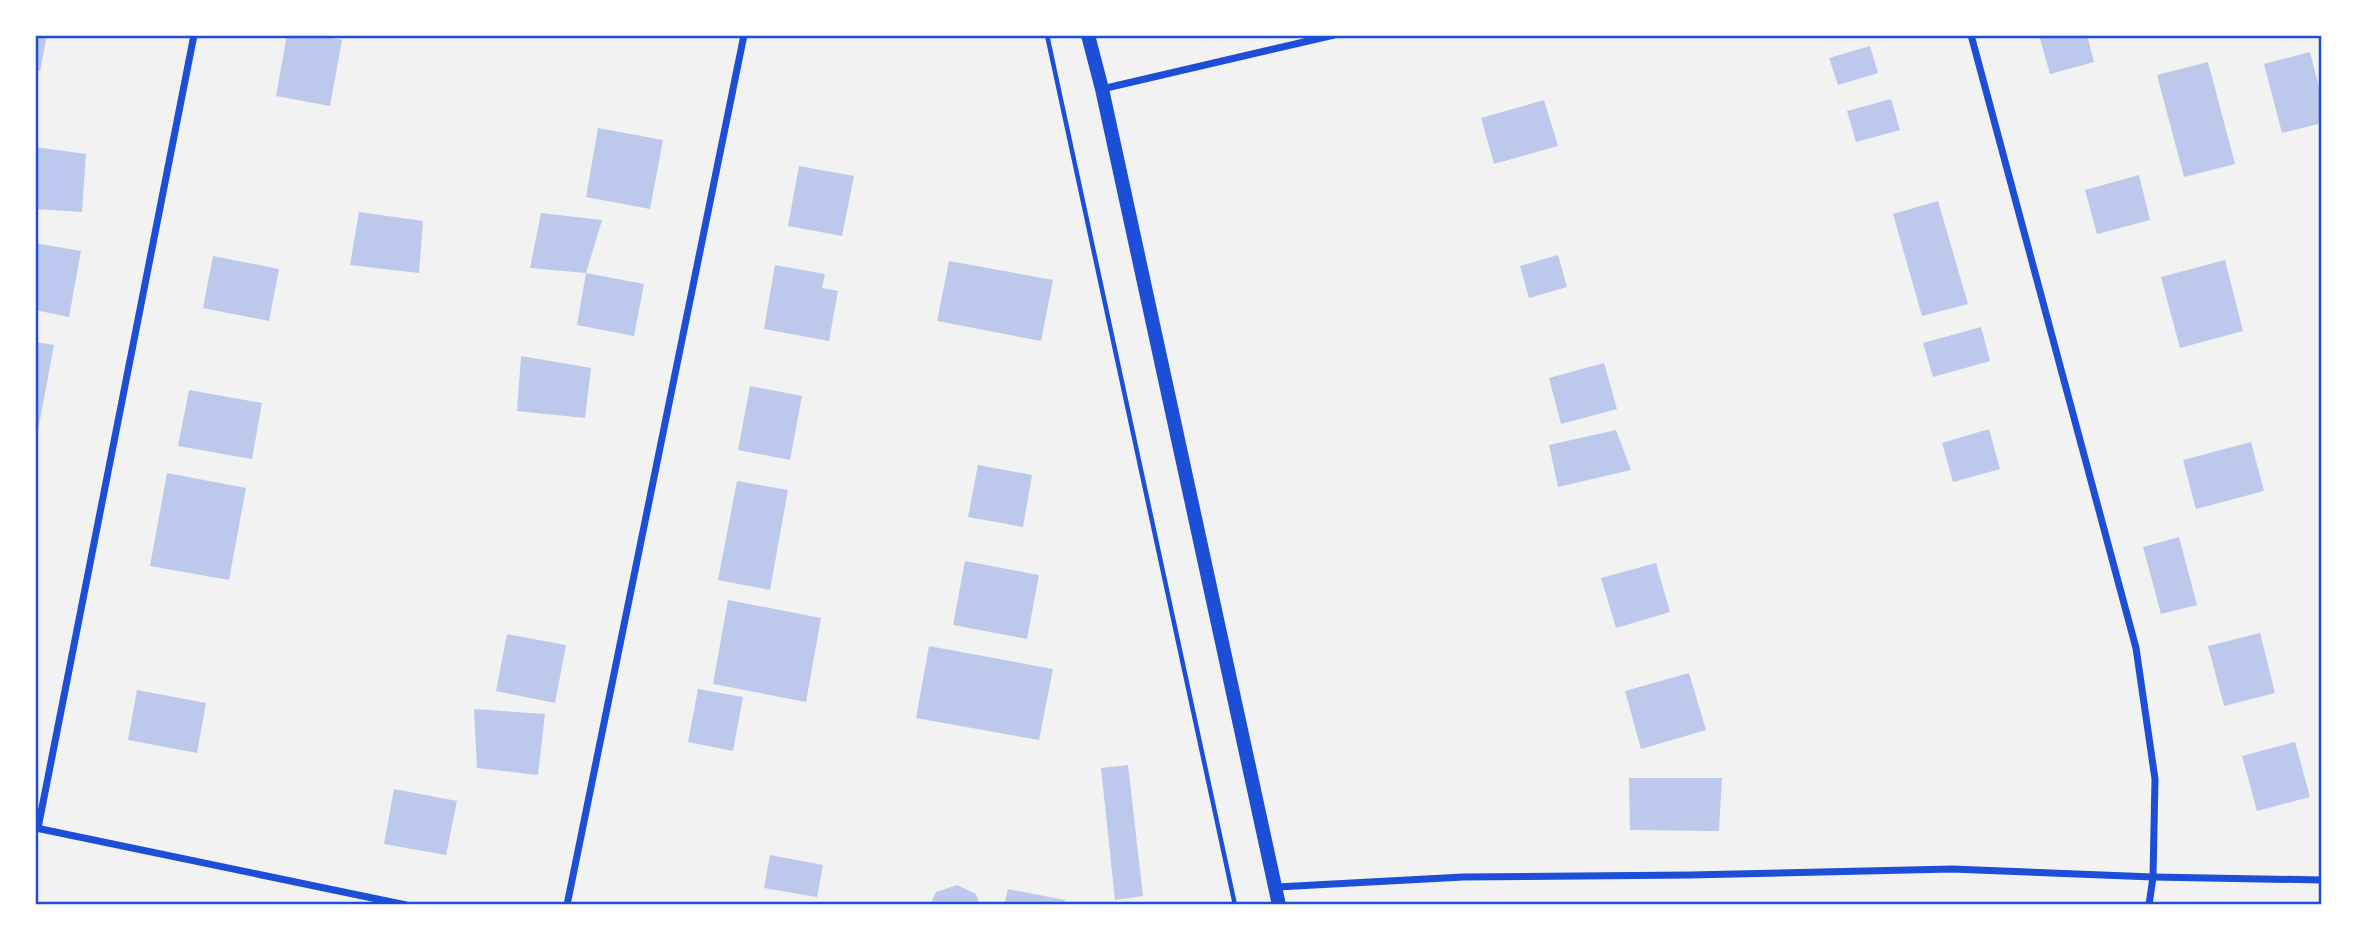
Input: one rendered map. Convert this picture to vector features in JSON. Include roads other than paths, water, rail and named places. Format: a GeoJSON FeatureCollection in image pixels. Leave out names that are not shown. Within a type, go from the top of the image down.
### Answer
{"type":"FeatureCollection","features":[{"type":"Feature","properties":{"kind":"main road"},"geometry":{"type":"LineString","coordinates":[[1088,35],[1279,905]]}},
{"type":"Feature","properties":{"kind":"street"},"geometry":{"type":"LineString","coordinates":[[194,35],[37,828],[406,905]]}},
{"type":"Feature","properties":{"kind":"street"},"geometry":{"type":"LineString","coordinates":[[567,905],[744,35]]}},
{"type":"Feature","properties":{"kind":"street"},"geometry":{"type":"LineString","coordinates":[[1102,89],[1334,35]]}},
{"type":"Feature","properties":{"kind":"street"},"geometry":{"type":"LineString","coordinates":[[1971,35],[2136,648],[2155,779],[2153,877],[2149,905]]}},
{"type":"Feature","properties":{"kind":"street"},"geometry":{"type":"LineString","coordinates":[[1277,887],[1463,877],[1952,869],[2322,880]]}}]}
